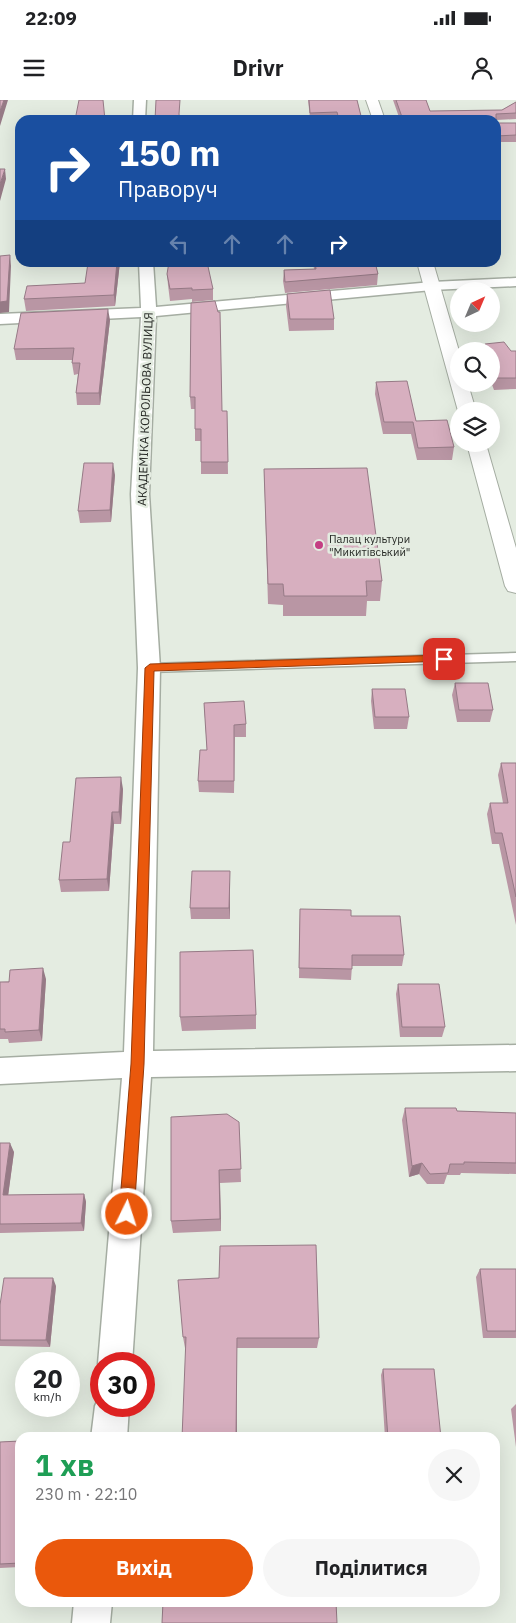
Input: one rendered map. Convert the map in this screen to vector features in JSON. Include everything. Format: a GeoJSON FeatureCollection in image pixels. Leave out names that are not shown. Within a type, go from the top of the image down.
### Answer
{"type":"FeatureCollection","features":[{"type":"Feature","properties":{"kind":"main road"},"geometry":{"type":"LineString","coordinates":[[372,100],[376,115]]}},
{"type":"Feature","properties":{"kind":"main road"},"geometry":{"type":"LineString","coordinates":[[426,267],[450,351]]}},
{"type":"Feature","properties":{"kind":"main road"},"geometry":{"type":"LineString","coordinates":[[478,452],[516,586]]}},
{"type":"Feature","properties":{"kind":"street"},"geometry":{"type":"LineString","coordinates":[[139,115],[140,100]]}},
{"type":"Feature","properties":{"kind":"street","name":"АКАДЕМІКА КОРОЛЬОВА ВУЛИЦЯ"},"geometry":{"type":"LineString","coordinates":[[116,1352],[138,1064],[150,668],[140,494],[149,312],[146,267]]}},
{"type":"Feature","properties":{"kind":"street"},"geometry":{"type":"LineString","coordinates":[[0,319],[149,312],[432,286],[516,282]]}},
{"type":"Feature","properties":{"kind":"street"},"geometry":{"type":"LineString","coordinates":[[0,1071],[138,1064],[516,1058]]}},
{"type":"Feature","properties":{"kind":"street"},"geometry":{"type":"LineString","coordinates":[[110,1432],[111,1417]]}},
{"type":"Feature","properties":{"kind":"street"},"geometry":{"type":"LineString","coordinates":[[91,1623],[93,1607]]}},
{"type":"Feature","properties":{"kind":"lane"},"geometry":{"type":"LineString","coordinates":[[150,668],[516,657]]}},
{"type":"Feature","properties":{"kind":"building"},"geometry":{"type":"Polygon","coordinates":[[[0,100],[4,100],[0,111],[0,100]]]}},
{"type":"Feature","properties":{"kind":"building"},"geometry":{"type":"Polygon","coordinates":[[[79,100],[103,100],[104,115],[76,115],[79,100]]]}},
{"type":"Feature","properties":{"kind":"building"},"geometry":{"type":"Polygon","coordinates":[[[156,100],[180,100],[179,115],[155,115],[156,100]]]}},
{"type":"Feature","properties":{"kind":"building"},"geometry":{"type":"Polygon","coordinates":[[[309,100],[357,100],[361,115],[338,115],[337,112],[310,113],[309,100]]]}},
{"type":"Feature","properties":{"kind":"building"},"geometry":{"type":"Polygon","coordinates":[[[396,100],[426,100],[430,111],[502,110],[516,102],[516,113],[496,115],[401,115],[396,100]]]}},
{"type":"Feature","properties":{"kind":"building"},"geometry":{"type":"Polygon","coordinates":[[[501,123],[516,123],[516,135],[501,136],[501,123]]]}},
{"type":"Feature","properties":{"kind":"building"},"geometry":{"type":"Polygon","coordinates":[[[0,169],[5,169],[0,184],[0,169]]]}},
{"type":"Feature","properties":{"kind":"building"},"geometry":{"type":"Polygon","coordinates":[[[10,255],[7,301],[0,302],[0,256],[10,255]]]}},
{"type":"Feature","properties":{"kind":"building"},"geometry":{"type":"Polygon","coordinates":[[[87,267],[117,267],[114,295],[24,299],[27,286],[85,283],[87,267]]]}},
{"type":"Feature","properties":{"kind":"building"},"geometry":{"type":"Polygon","coordinates":[[[168,267],[208,267],[213,289],[170,289],[167,274],[168,267]]]}},
{"type":"Feature","properties":{"kind":"building"},"geometry":{"type":"Polygon","coordinates":[[[316,267],[376,267],[378,274],[285,282],[284,270],[316,269],[316,267]]]}},
{"type":"Feature","properties":{"kind":"building"},"geometry":{"type":"Polygon","coordinates":[[[330,290],[334,319],[290,319],[287,294],[330,290]]]}},
{"type":"Feature","properties":{"kind":"building"},"geometry":{"type":"Polygon","coordinates":[[[215,301],[218,312],[220,312],[222,411],[227,411],[228,462],[201,462],[201,429],[195,429],[195,397],[190,397],[191,303],[215,301]]]}},
{"type":"Feature","properties":{"kind":"building"},"geometry":{"type":"Polygon","coordinates":[[[108,309],[99,393],[76,393],[80,363],[72,363],[74,348],[14,349],[21,313],[108,309]]]}},
{"type":"Feature","properties":{"kind":"building"},"geometry":{"type":"Polygon","coordinates":[[[500,342],[504,342],[511,351],[516,351],[516,378],[500,378],[500,342]]]}},
{"type":"Feature","properties":{"kind":"building"},"geometry":{"type":"Polygon","coordinates":[[[407,381],[416,421],[447,420],[450,432],[450,447],[418,448],[413,422],[384,422],[376,382],[407,381]]]}},
{"type":"Feature","properties":{"kind":"building"},"geometry":{"type":"Polygon","coordinates":[[[84,463],[113,463],[110,510],[78,511],[84,463]]]}},
{"type":"Feature","properties":{"kind":"building","name":"Палац культури \"Микитівський\""},"geometry":{"type":"Polygon","coordinates":[[[367,468],[382,581],[366,581],[367,596],[284,596],[283,584],[268,584],[264,469],[367,468]]]}},
{"type":"Feature","properties":{"kind":"building"},"geometry":{"type":"Polygon","coordinates":[[[455,683],[488,683],[493,710],[459,710],[455,683]]]}},
{"type":"Feature","properties":{"kind":"building"},"geometry":{"type":"Polygon","coordinates":[[[372,689],[405,689],[409,717],[375,717],[372,689]]]}},
{"type":"Feature","properties":{"kind":"building"},"geometry":{"type":"Polygon","coordinates":[[[244,701],[246,724],[234,725],[234,781],[198,781],[200,750],[207,750],[204,703],[244,701]]]}},
{"type":"Feature","properties":{"kind":"building"},"geometry":{"type":"Polygon","coordinates":[[[501,763],[516,763],[516,897],[502,833],[495,833],[490,803],[508,803],[501,763]]]}},
{"type":"Feature","properties":{"kind":"building"},"geometry":{"type":"Polygon","coordinates":[[[121,777],[119,812],[112,812],[107,879],[59,880],[63,842],[70,842],[76,778],[121,777]]]}},
{"type":"Feature","properties":{"kind":"building"},"geometry":{"type":"Polygon","coordinates":[[[192,871],[230,871],[229,908],[190,908],[192,871]]]}},
{"type":"Feature","properties":{"kind":"building"},"geometry":{"type":"Polygon","coordinates":[[[300,909],[351,910],[351,916],[400,916],[404,955],[352,955],[352,969],[299,968],[300,909]]]}},
{"type":"Feature","properties":{"kind":"building"},"geometry":{"type":"Polygon","coordinates":[[[253,950],[256,1015],[180,1017],[180,952],[253,950]]]}},
{"type":"Feature","properties":{"kind":"building"},"geometry":{"type":"Polygon","coordinates":[[[43,968],[39,1030],[5,1032],[5,1029],[0,1029],[0,982],[9,982],[10,970],[43,968]]]}},
{"type":"Feature","properties":{"kind":"building"},"geometry":{"type":"Polygon","coordinates":[[[398,984],[439,984],[445,1027],[402,1027],[398,984]]]}},
{"type":"Feature","properties":{"kind":"building"},"geometry":{"type":"Polygon","coordinates":[[[405,1108],[456,1108],[457,1111],[516,1113],[516,1163],[464,1162],[464,1164],[450,1164],[448,1173],[430,1174],[422,1163],[412,1166],[405,1108]]]}},
{"type":"Feature","properties":{"kind":"building"},"geometry":{"type":"Polygon","coordinates":[[[227,1114],[239,1122],[241,1169],[219,1170],[220,1219],[171,1221],[171,1117],[227,1114]]]}},
{"type":"Feature","properties":{"kind":"building"},"geometry":{"type":"Polygon","coordinates":[[[0,1143],[10,1143],[3,1195],[84,1194],[81,1223],[0,1224],[0,1143]]]}},
{"type":"Feature","properties":{"kind":"building"},"geometry":{"type":"Polygon","coordinates":[[[316,1245],[319,1338],[237,1338],[236,1432],[182,1432],[186,1337],[183,1337],[178,1280],[219,1278],[220,1246],[316,1245]]]}},
{"type":"Feature","properties":{"kind":"building"},"geometry":{"type":"Polygon","coordinates":[[[480,1269],[516,1269],[516,1331],[487,1331],[480,1269]]]}},
{"type":"Feature","properties":{"kind":"building"},"geometry":{"type":"Polygon","coordinates":[[[4,1278],[53,1278],[46,1340],[0,1340],[0,1305],[4,1278]]]}},
{"type":"Feature","properties":{"kind":"building"},"geometry":{"type":"Polygon","coordinates":[[[383,1369],[434,1369],[440,1432],[388,1432],[383,1369]]]}},
{"type":"Feature","properties":{"kind":"building"},"geometry":{"type":"Polygon","coordinates":[[[15,1441],[15,1563],[0,1564],[0,1442],[15,1441]]]}},
{"type":"Feature","properties":{"kind":"building"},"geometry":{"type":"Polygon","coordinates":[[[163,1607],[336,1607],[337,1623],[162,1623],[163,1607]]]}},
{"type":"Feature","properties":{"kind":"place","name":"Палац культури \"Микитівський\""},"geometry":{"type":"Point","coordinates":[319,545]}},
{"type":"Feature","properties":{"kind":"route"},"geometry":{"type":"LineString","coordinates":[[127,1214],[138,1064],[150,668],[444,659]]}}]}
